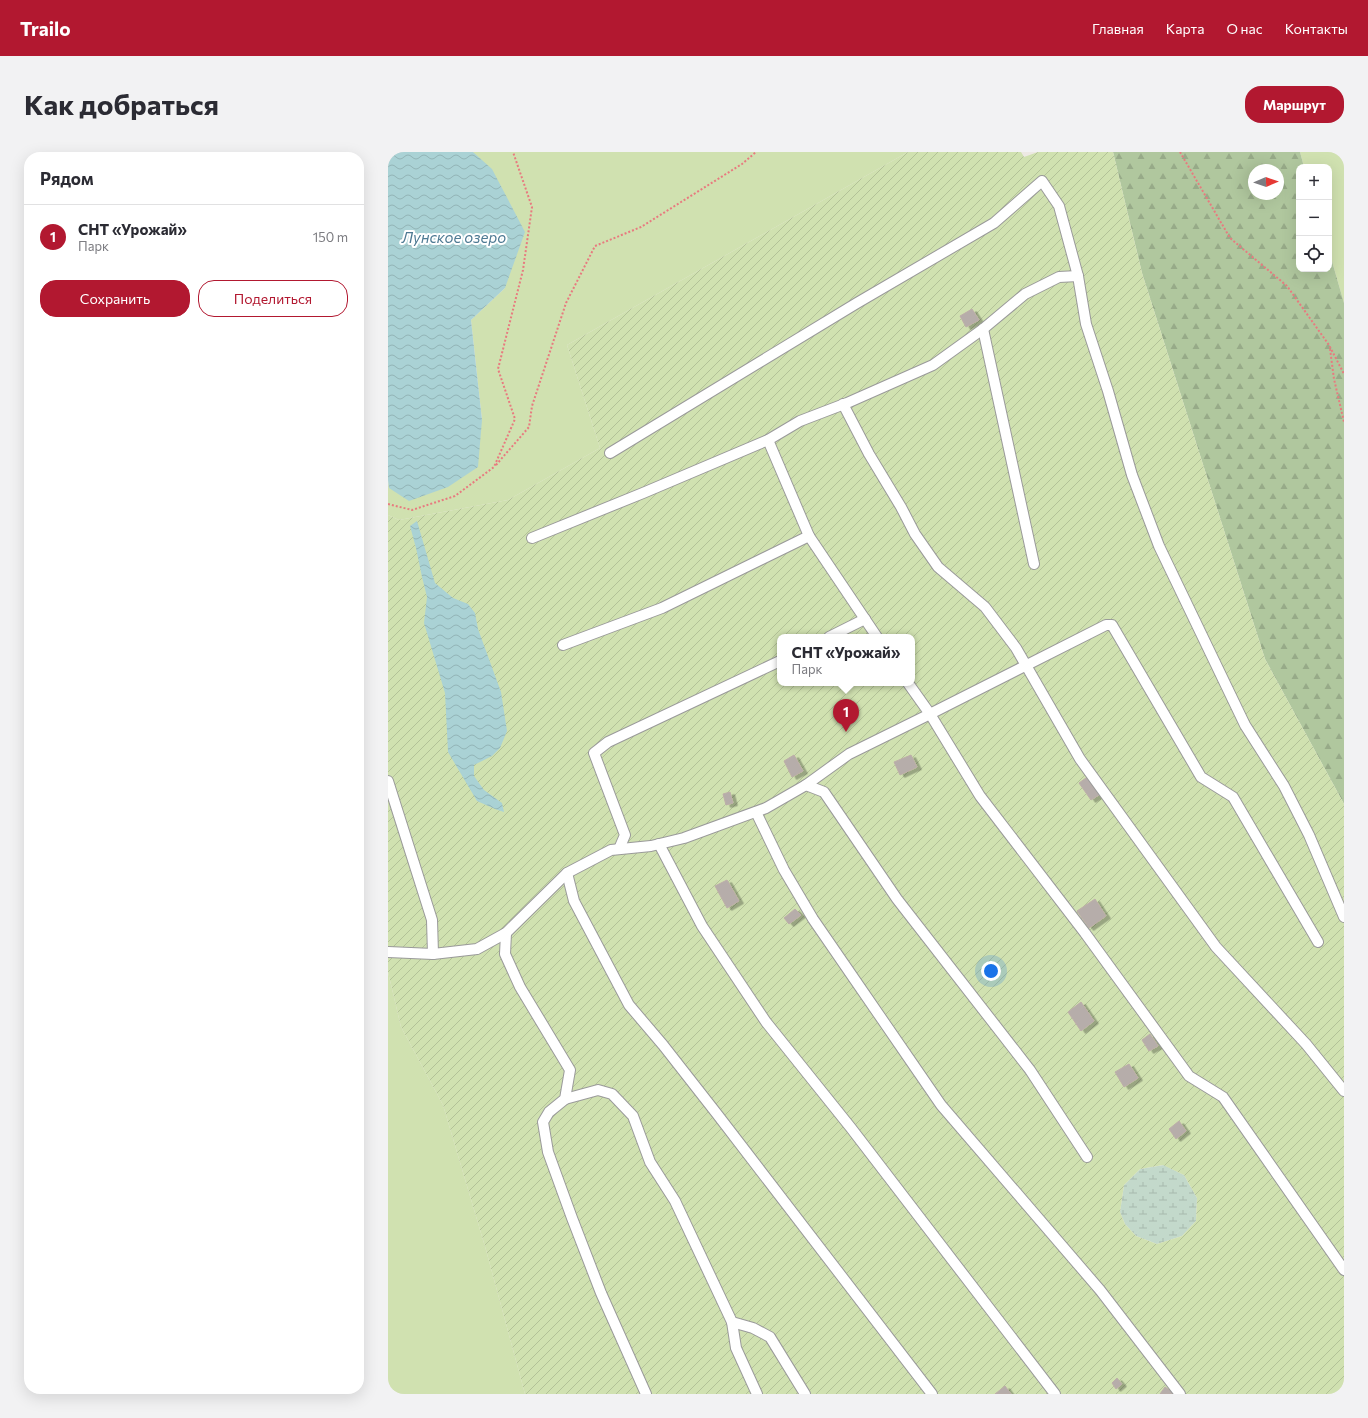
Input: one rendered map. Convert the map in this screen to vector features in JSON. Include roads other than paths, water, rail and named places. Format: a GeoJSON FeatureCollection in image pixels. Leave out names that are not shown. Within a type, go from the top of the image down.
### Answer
{"type":"FeatureCollection","features":[{"type":"Feature","properties":{"kind":"street"},"geometry":{"type":"LineString","coordinates":[[610,453],[864,299],[994,223],[1042,181],[1059,206],[1078,276],[1086,324],[1108,391],[1132,475],[1159,546],[1246,725],[1288,793],[1344,917]]}},
{"type":"Feature","properties":{"kind":"street"},"geometry":{"type":"LineString","coordinates":[[532,538],[768,440],[800,421],[933,365],[983,329],[1025,294],[1059,277],[1078,276]]}},
{"type":"Feature","properties":{"kind":"street"},"geometry":{"type":"LineString","coordinates":[[983,329],[1034,564]]}},
{"type":"Feature","properties":{"kind":"street"},"geometry":{"type":"LineString","coordinates":[[843,404],[869,454],[901,507],[915,534],[938,567],[984,607],[1016,648],[1080,759],[1216,947],[1306,1044],[1344,1091]]}},
{"type":"Feature","properties":{"kind":"street"},"geometry":{"type":"LineString","coordinates":[[768,440],[809,536],[875,634]]}},
{"type":"Feature","properties":{"kind":"street"},"geometry":{"type":"LineString","coordinates":[[563,645],[662,608],[809,536]]}},
{"type":"Feature","properties":{"kind":"street"},"geometry":{"type":"LineString","coordinates":[[835,634],[865,619]]}},
{"type":"Feature","properties":{"kind":"street"},"geometry":{"type":"LineString","coordinates":[[388,952],[433,954],[477,949],[506,933],[567,872],[611,850],[659,844],[684,838],[766,808],[806,785],[849,754],[1106,625],[1112,625],[1201,777],[1233,797],[1318,942]]}},
{"type":"Feature","properties":{"kind":"street"},"geometry":{"type":"LineString","coordinates":[[619,849],[625,835],[594,753],[608,742],[777,662]]}},
{"type":"Feature","properties":{"kind":"street"},"geometry":{"type":"LineString","coordinates":[[910,686],[930,714],[980,796],[1085,933],[1189,1076],[1223,1097],[1344,1270]]}},
{"type":"Feature","properties":{"kind":"street"},"geometry":{"type":"LineString","coordinates":[[388,781],[432,920],[433,954]]}},
{"type":"Feature","properties":{"kind":"street"},"geometry":{"type":"LineString","coordinates":[[806,785],[824,792],[897,899],[1030,1070],[1086,1157]]}},
{"type":"Feature","properties":{"kind":"street"},"geometry":{"type":"LineString","coordinates":[[756,812],[784,870],[813,919],[941,1105],[1100,1290],[1180,1394]]}},
{"type":"Feature","properties":{"kind":"street"},"geometry":{"type":"LineString","coordinates":[[659,844],[702,926],[766,1022],[851,1128],[1055,1394]]}},
{"type":"Feature","properties":{"kind":"street"},"geometry":{"type":"LineString","coordinates":[[567,872],[574,901],[629,1005],[713,1108],[932,1394]]}},
{"type":"Feature","properties":{"kind":"street"},"geometry":{"type":"LineString","coordinates":[[506,933],[505,954],[520,987],[570,1070],[565,1099]]}},
{"type":"Feature","properties":{"kind":"street"},"geometry":{"type":"LineString","coordinates":[[646,1394],[601,1293],[548,1152],[542,1122],[549,1112],[565,1099],[598,1090],[612,1094],[633,1116],[650,1162],[675,1201],[732,1322],[736,1348],[757,1394]]}},
{"type":"Feature","properties":{"kind":"street"},"geometry":{"type":"LineString","coordinates":[[732,1322],[753,1328],[770,1337],[805,1394]]}},
{"type":"Feature","properties":{"kind":"water","name":"Лунское озеро"},"geometry":{"type":"Polygon","coordinates":[[[388,152],[473,152],[492,169],[525,232],[505,288],[471,320],[482,420],[478,467],[448,487],[409,501],[389,488],[388,480],[388,152]]]}},
{"type":"Feature","properties":{"kind":"water"},"geometry":{"type":"Polygon","coordinates":[[[417,521],[435,583],[453,598],[468,604],[475,613],[478,629],[501,692],[507,731],[500,748],[492,756],[474,765],[474,776],[484,790],[502,803],[504,812],[477,801],[448,752],[445,693],[424,623],[427,597],[410,526],[417,521]]]}},
{"type":"Feature","properties":{"kind":"place","name":"СНТ «Урожай»"},"geometry":{"type":"Point","coordinates":[846,732]}}]}
